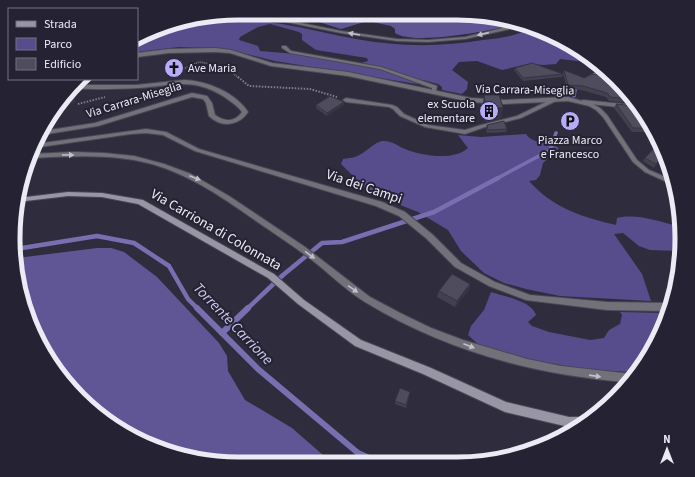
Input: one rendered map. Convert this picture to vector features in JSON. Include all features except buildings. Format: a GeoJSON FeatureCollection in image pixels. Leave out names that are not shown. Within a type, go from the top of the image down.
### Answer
{"type":"FeatureCollection","features":[{"type":"Feature","properties":{"kind":"main road","name":"Via Carriona di Colonnata"},"geometry":{"type":"LineString","coordinates":[[24,199],[68,194],[96,195],[140,202],[271,276],[301,302],[358,343],[426,371],[505,407],[569,422],[575,422]]}},
{"type":"Feature","properties":{"kind":"street"},"geometry":{"type":"LineString","coordinates":[[272,20],[286,21],[341,32],[397,40],[428,41],[465,38],[513,27]]}},
{"type":"Feature","properties":{"kind":"street","name":"Via Carrara-Miseglia"},"geometry":{"type":"LineString","coordinates":[[138,55],[169,51],[215,50],[231,52],[271,64],[348,74],[471,100],[568,99],[583,102],[591,105],[605,116],[635,161],[647,171],[667,180]]}},
{"type":"Feature","properties":{"kind":"street","name":"Via Carrara-Miseglia"},"geometry":{"type":"LineString","coordinates":[[48,132],[96,125],[192,95],[201,96],[207,99],[210,102],[212,116],[217,120],[234,122],[242,118],[245,112],[240,105],[214,88],[196,82],[144,86],[81,87]]}},
{"type":"Feature","properties":{"kind":"street"},"geometry":{"type":"LineString","coordinates":[[583,102],[631,107]]}},
{"type":"Feature","properties":{"kind":"street","name":"Via dei Campi"},"geometry":{"type":"LineString","coordinates":[[42,145],[131,132],[158,132],[175,138],[197,150],[379,204],[402,214],[430,237],[458,264],[492,284],[529,298],[607,306],[664,307]]}},
{"type":"Feature","properties":{"kind":"street"},"geometry":{"type":"LineString","coordinates":[[37,156],[67,154],[114,156],[148,161],[201,181],[298,246],[366,298],[433,332],[512,361],[546,369],[602,377],[625,378]]}},
{"type":"Feature","properties":{"kind":"lane","name":"Via Carrara-Miseglia"},"geometry":{"type":"LineString","coordinates":[[284,47],[290,52],[398,73],[435,87],[434,91]]}},
{"type":"Feature","properties":{"kind":"lane"},"geometry":{"type":"LineString","coordinates":[[346,100],[390,106],[395,108],[402,115],[427,126],[465,132],[519,117],[556,99]]}},
{"type":"Feature","properties":{"kind":"path"},"geometry":{"type":"LineString","coordinates":[[179,71],[199,62],[223,66],[249,86],[310,89],[346,100]]}},
{"type":"Feature","properties":{"kind":"green space"},"geometry":{"type":"Polygon","coordinates":[[[224,20],[248,20],[271,22],[372,42],[404,45],[451,44],[501,38],[524,31],[566,49],[585,62],[560,59],[556,64],[528,64],[502,70],[477,61],[459,62],[452,70],[468,82],[467,89],[462,94],[442,90],[442,87],[438,84],[423,80],[417,84],[275,61],[222,48],[179,47],[138,52],[138,45],[182,27],[224,20]],[[270,24],[258,27],[240,37],[239,40],[258,46],[260,51],[296,54],[358,64],[368,61],[367,58],[316,50],[302,40],[302,34],[270,24]]]}},
{"type":"Feature","properties":{"kind":"green space"},"geometry":{"type":"Polygon","coordinates":[[[526,134],[532,140],[559,148],[543,163],[540,175],[536,180],[529,181],[558,205],[580,215],[616,225],[617,218],[641,217],[675,225],[675,251],[650,250],[639,246],[623,233],[614,234],[642,274],[651,301],[560,296],[504,283],[484,273],[461,251],[448,230],[418,212],[370,193],[341,164],[343,159],[357,156],[376,143],[382,141],[391,142],[412,152],[420,154],[446,156],[455,155],[468,148],[458,135],[481,137],[526,134]]]}},
{"type":"Feature","properties":{"kind":"green space"},"geometry":{"type":"Polygon","coordinates":[[[491,292],[523,302],[529,306],[536,315],[528,322],[532,326],[549,332],[590,340],[604,338],[609,330],[620,324],[622,315],[620,312],[661,313],[646,348],[630,372],[588,370],[528,359],[479,345],[468,335],[471,326],[484,310],[491,292]]]}},
{"type":"Feature","properties":{"kind":"shaded area"},"geometry":{"type":"Polygon","coordinates":[[[316,20],[471,20],[509,26],[455,36],[419,38],[405,37],[395,33],[395,29],[391,26],[373,22],[364,22],[341,29],[316,20]]]}},
{"type":"Feature","properties":{"kind":"shaded area"},"geometry":{"type":"Polygon","coordinates":[[[97,248],[111,248],[124,252],[157,277],[219,343],[227,356],[228,371],[245,400],[292,428],[325,457],[224,457],[196,453],[168,445],[129,428],[94,403],[74,383],[49,348],[27,295],[21,258],[97,248]]]}},
{"type":"Feature","properties":{"kind":"waterway"},"geometry":{"type":"LineString","coordinates":[[591,76],[599,72]]}},
{"type":"Feature","properties":{"kind":"waterway"},"geometry":{"type":"LineString","coordinates":[[574,96],[576,85]]}},
{"type":"Feature","properties":{"kind":"waterway"},"geometry":{"type":"LineString","coordinates":[[496,179],[550,150],[556,133]]}},
{"type":"Feature","properties":{"kind":"waterway"},"geometry":{"type":"LineString","coordinates":[[247,309],[283,275],[322,243],[342,242],[434,212],[498,178]]}},
{"type":"Feature","properties":{"kind":"waterway","name":"Torrente Carrione"},"geometry":{"type":"LineString","coordinates":[[20,248],[97,236],[134,243],[169,266],[188,299],[222,333]]}},
{"type":"Feature","properties":{"kind":"waterway"},"geometry":{"type":"LineString","coordinates":[[222,333],[248,308]]}},
{"type":"Feature","properties":{"kind":"waterway","name":"Torrente Carrione"},"geometry":{"type":"LineString","coordinates":[[222,333],[258,369],[358,453],[367,457]]}},
{"type":"Feature","properties":{"kind":"place","name":"Ave Maria"},"geometry":{"type":"Point","coordinates":[174,68]}},
{"type":"Feature","properties":{"kind":"place","name":"ex Scuola elementare"},"geometry":{"type":"Point","coordinates":[489,111]}},
{"type":"Feature","properties":{"kind":"place","name":"Piazza Marco e Francesco"},"geometry":{"type":"Point","coordinates":[570,121]}}]}
